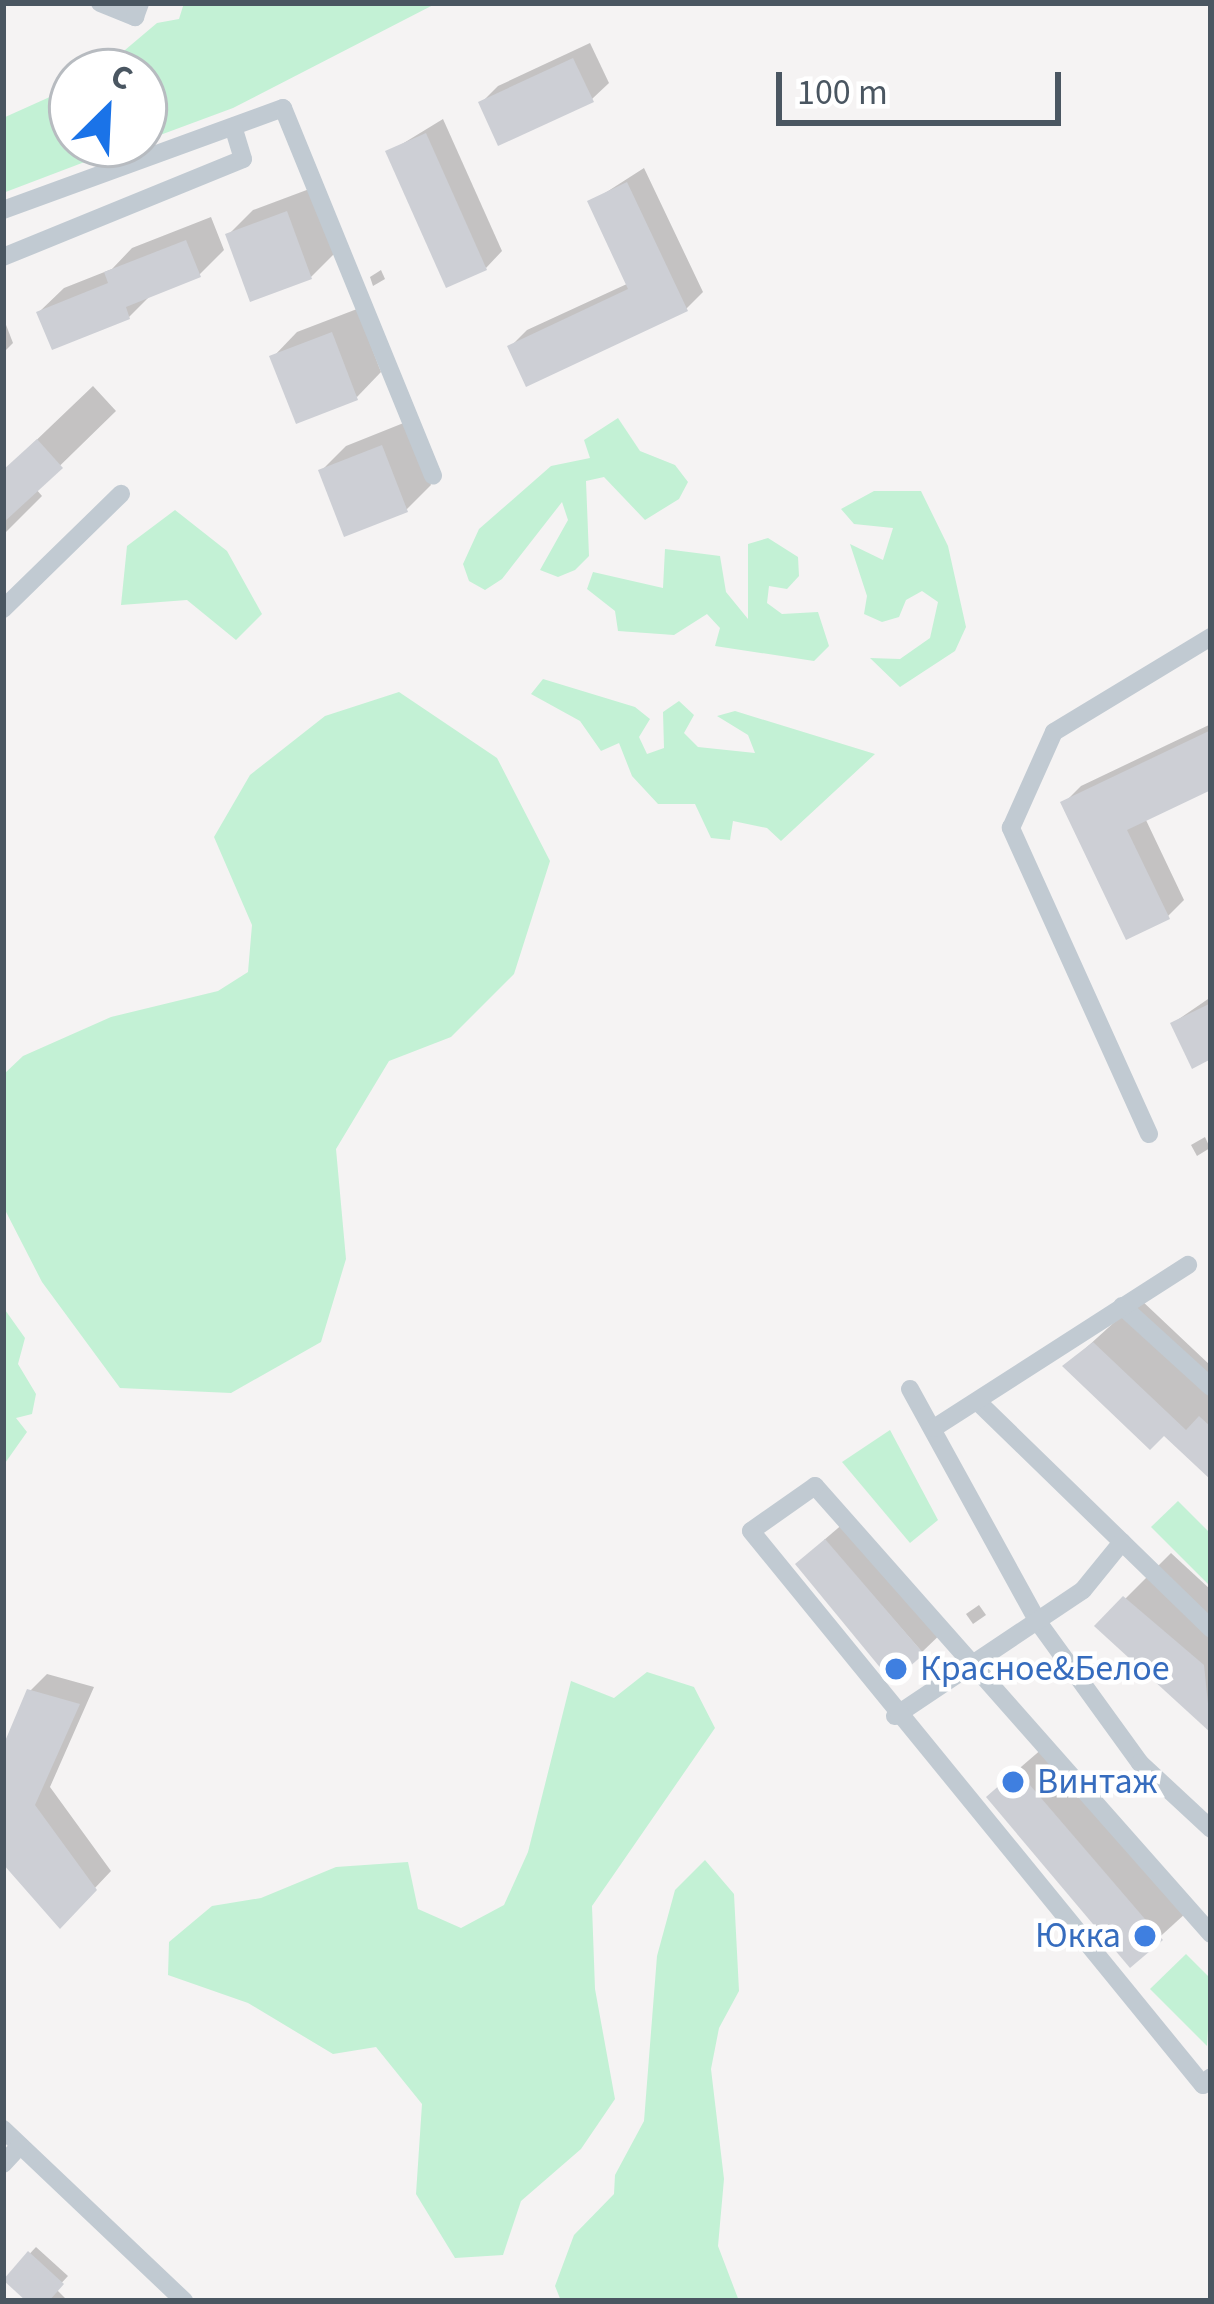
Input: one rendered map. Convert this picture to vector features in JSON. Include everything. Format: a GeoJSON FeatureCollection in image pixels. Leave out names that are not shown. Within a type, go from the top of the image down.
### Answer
{"type":"FeatureCollection","features":[{"type":"Feature","properties":{"kind":"street"},"geometry":{"type":"LineString","coordinates":[[100,3],[135,17],[140,3]]}},
{"type":"Feature","properties":{"kind":"street"},"geometry":{"type":"LineString","coordinates":[[3,210],[283,108],[433,476]]}},
{"type":"Feature","properties":{"kind":"street"},"geometry":{"type":"LineString","coordinates":[[3,257],[243,159],[233,127]]}},
{"type":"Feature","properties":{"kind":"street"},"geometry":{"type":"LineString","coordinates":[[3,610],[121,494]]}},
{"type":"Feature","properties":{"kind":"street"},"geometry":{"type":"LineString","coordinates":[[1149,1134],[1011,828],[1054,732],[1211,637]]}},
{"type":"Feature","properties":{"kind":"street"},"geometry":{"type":"LineString","coordinates":[[934,1428],[1187,1264]]}},
{"type":"Feature","properties":{"kind":"street"},"geometry":{"type":"LineString","coordinates":[[1122,1306],[1211,1387]]}},
{"type":"Feature","properties":{"kind":"street"},"geometry":{"type":"LineString","coordinates":[[910,1389],[1038,1622],[1140,1762],[1211,1828]]}},
{"type":"Feature","properties":{"kind":"street"},"geometry":{"type":"LineString","coordinates":[[979,1403],[1211,1629]]}},
{"type":"Feature","properties":{"kind":"street"},"geometry":{"type":"LineString","coordinates":[[1211,1934],[815,1486],[752,1532],[895,1716],[1203,2085],[1211,2077]]}},
{"type":"Feature","properties":{"kind":"street"},"geometry":{"type":"LineString","coordinates":[[895,1716],[974,1668],[1083,1590],[1122,1542]]}},
{"type":"Feature","properties":{"kind":"street"},"geometry":{"type":"LineString","coordinates":[[3,2128],[184,2301]]}},
{"type":"Feature","properties":{"kind":"street"},"geometry":{"type":"LineString","coordinates":[[3,2164],[20,2146]]}},
{"type":"Feature","properties":{"kind":"green space"},"geometry":{"type":"Polygon","coordinates":[[[184,3],[437,3],[233,108],[168,132],[168,48],[127,48],[157,23],[179,19],[184,3]]]}},
{"type":"Feature","properties":{"kind":"green space"},"geometry":{"type":"Polygon","coordinates":[[[48,98],[48,168],[69,168],[3,193],[3,118],[48,98]]]}},
{"type":"Feature","properties":{"kind":"green space"},"geometry":{"type":"Polygon","coordinates":[[[618,418],[640,451],[675,465],[688,482],[679,499],[645,520],[604,477],[586,481],[589,556],[575,570],[558,577],[540,570],[568,520],[562,502],[502,579],[485,590],[469,581],[463,564],[479,529],[551,466],[590,458],[584,440],[618,418]]]}},
{"type":"Feature","properties":{"kind":"green space"},"geometry":{"type":"Polygon","coordinates":[[[874,491],[921,491],[948,546],[966,627],[955,651],[900,687],[870,658],[900,659],[930,638],[938,602],[922,591],[906,600],[899,617],[882,622],[864,614],[867,596],[850,544],[883,560],[893,528],[854,524],[841,509],[874,491]]]}},
{"type":"Feature","properties":{"kind":"green space"},"geometry":{"type":"Polygon","coordinates":[[[175,510],[227,551],[262,614],[236,640],[187,600],[121,605],[127,546],[175,510]]]}},
{"type":"Feature","properties":{"kind":"green space"},"geometry":{"type":"Polygon","coordinates":[[[768,538],[798,557],[799,576],[787,589],[769,586],[767,603],[782,614],[818,612],[829,646],[814,661],[715,646],[720,628],[707,614],[674,635],[618,631],[615,611],[587,589],[593,572],[663,588],[665,549],[720,556],[726,592],[748,619],[748,544],[768,538]]]}},
{"type":"Feature","properties":{"kind":"green space"},"geometry":{"type":"Polygon","coordinates":[[[543,679],[635,707],[650,719],[639,737],[647,754],[664,748],[663,712],[679,701],[694,715],[684,733],[698,747],[755,753],[748,735],[717,716],[735,711],[875,754],[781,841],[767,828],[733,821],[730,840],[711,838],[695,804],[658,804],[632,776],[619,743],[601,751],[580,721],[531,694],[543,679]]]}},
{"type":"Feature","properties":{"kind":"green space"},"geometry":{"type":"Polygon","coordinates":[[[399,692],[497,758],[550,861],[514,974],[451,1037],[389,1061],[336,1149],[346,1259],[321,1342],[231,1393],[120,1388],[42,1282],[3,1206],[3,1075],[23,1056],[111,1017],[218,991],[248,972],[252,925],[214,837],[250,775],[325,716],[399,692]]]}},
{"type":"Feature","properties":{"kind":"green space"},"geometry":{"type":"Polygon","coordinates":[[[3,1307],[25,1338],[18,1364],[36,1394],[32,1414],[16,1418],[27,1432],[3,1466],[3,1307]]]}},
{"type":"Feature","properties":{"kind":"green space"},"geometry":{"type":"Polygon","coordinates":[[[890,1430],[938,1520],[910,1543],[842,1462],[890,1430]]]}},
{"type":"Feature","properties":{"kind":"green space"},"geometry":{"type":"Polygon","coordinates":[[[1178,1501],[1211,1534],[1211,1587],[1151,1527],[1178,1501]]]}},
{"type":"Feature","properties":{"kind":"green space"},"geometry":{"type":"Polygon","coordinates":[[[647,1672],[694,1687],[715,1728],[592,1906],[595,1989],[615,2099],[581,2149],[521,2201],[503,2255],[455,2258],[416,2194],[422,2104],[376,2047],[333,2054],[248,2003],[168,1975],[169,1942],[212,1906],[261,1898],[336,1867],[408,1862],[418,1909],[461,1928],[504,1905],[528,1852],[571,1681],[614,1698],[647,1672]]]}},
{"type":"Feature","properties":{"kind":"green space"},"geometry":{"type":"Polygon","coordinates":[[[705,1860],[734,1894],[739,1991],[719,2028],[711,2069],[724,2179],[718,2246],[739,2301],[561,2301],[555,2286],[574,2235],[614,2194],[615,2175],[644,2121],[657,1956],[675,1890],[705,1860]]]}},
{"type":"Feature","properties":{"kind":"green space"},"geometry":{"type":"Polygon","coordinates":[[[1186,1954],[1211,1979],[1207,2046],[1150,1989],[1186,1954]]]}},
{"type":"Feature","properties":{"kind":"building"},"geometry":{"type":"Polygon","coordinates":[[[573,58],[594,102],[498,146],[478,102],[573,58]]]}},
{"type":"Feature","properties":{"kind":"building"},"geometry":{"type":"Polygon","coordinates":[[[426,133],[487,270],[446,288],[385,151],[426,133]]]}},
{"type":"Feature","properties":{"kind":"building"},"geometry":{"type":"Polygon","coordinates":[[[627,182],[688,311],[526,387],[507,346],[628,289],[587,201],[627,182]]]}},
{"type":"Feature","properties":{"kind":"building"},"geometry":{"type":"Polygon","coordinates":[[[287,211],[312,279],[250,302],[225,234],[287,211]]]}},
{"type":"Feature","properties":{"kind":"building"},"geometry":{"type":"Polygon","coordinates":[[[186,240],[201,277],[126,307],[130,319],[52,350],[36,312],[108,283],[104,272],[186,240]]]}},
{"type":"Feature","properties":{"kind":"building"},"geometry":{"type":"Polygon","coordinates":[[[332,332],[358,400],[296,424],[269,356],[332,332]]]}},
{"type":"Feature","properties":{"kind":"building"},"geometry":{"type":"Polygon","coordinates":[[[37,439],[63,468],[3,523],[3,470],[37,439]]]}},
{"type":"Feature","properties":{"kind":"building"},"geometry":{"type":"Polygon","coordinates":[[[382,445],[408,512],[344,537],[318,470],[382,445]]]}},
{"type":"Feature","properties":{"kind":"building"},"geometry":{"type":"Polygon","coordinates":[[[1211,730],[1211,790],[1127,830],[1170,919],[1126,940],[1060,802],[1211,730]]]}},
{"type":"Feature","properties":{"kind":"building"},"geometry":{"type":"Polygon","coordinates":[[[1211,1003],[1211,1059],[1192,1069],[1170,1023],[1211,1003]]]}},
{"type":"Feature","properties":{"kind":"building"},"geometry":{"type":"Polygon","coordinates":[[[1093,1342],[1186,1430],[1199,1416],[1211,1427],[1211,1480],[1164,1436],[1150,1450],[1062,1366],[1093,1342]]]}},
{"type":"Feature","properties":{"kind":"building"},"geometry":{"type":"Polygon","coordinates":[[[825,1539],[924,1654],[892,1682],[795,1564],[825,1539]]]}},
{"type":"Feature","properties":{"kind":"building"},"geometry":{"type":"Polygon","coordinates":[[[1123,1596],[1204,1665],[1211,1733],[1094,1626],[1123,1596]]]}},
{"type":"Feature","properties":{"kind":"building"},"geometry":{"type":"Polygon","coordinates":[[[27,1689],[80,1704],[35,1805],[97,1890],[60,1929],[3,1864],[3,1746],[27,1689]]]}},
{"type":"Feature","properties":{"kind":"building"},"geometry":{"type":"Polygon","coordinates":[[[1017,1770],[1163,1940],[1130,1968],[986,1797],[1017,1770]]]}},
{"type":"Feature","properties":{"kind":"building"},"geometry":{"type":"Polygon","coordinates":[[[28,2251],[64,2284],[49,2301],[26,2301],[3,2280],[28,2251]]]}},
{"type":"Feature","properties":{"kind":"place","name":"Красное&Белое"},"geometry":{"type":"Point","coordinates":[896,1669]}},
{"type":"Feature","properties":{"kind":"place","name":"Винтаж"},"geometry":{"type":"Point","coordinates":[1013,1782]}},
{"type":"Feature","properties":{"kind":"place","name":"Юкка"},"geometry":{"type":"Point","coordinates":[1145,1936]}}]}
